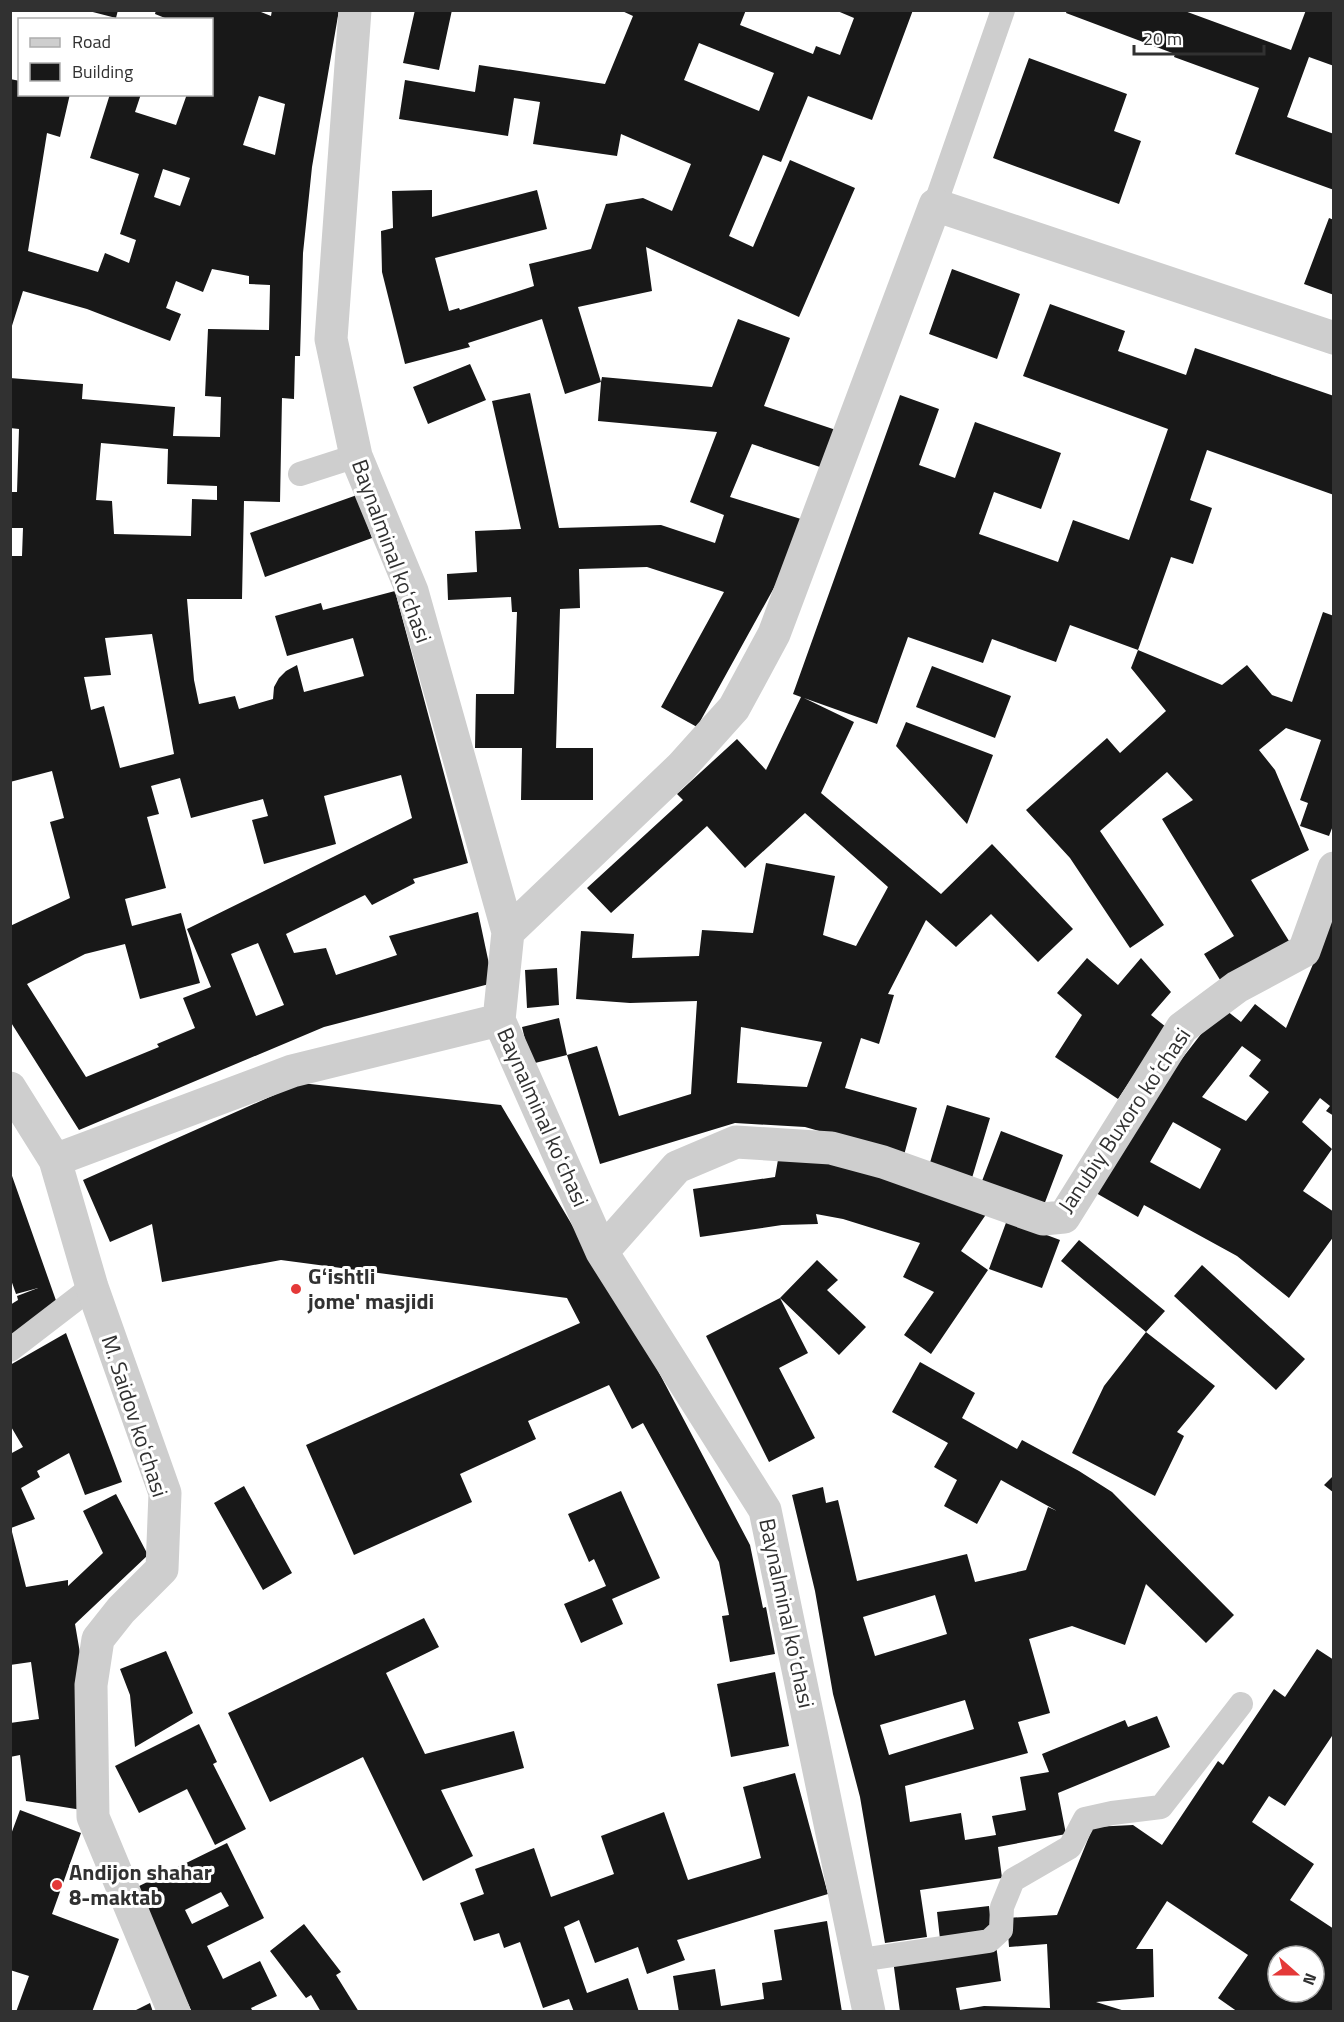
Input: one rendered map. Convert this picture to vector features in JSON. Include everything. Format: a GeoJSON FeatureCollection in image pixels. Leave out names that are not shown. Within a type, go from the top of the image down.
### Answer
{"type":"FeatureCollection","features":[{"type":"Feature","properties":{"kind":"street","name":"Baynalminal koʻchasi"},"geometry":{"type":"LineString","coordinates":[[355,10],[331,339],[356,456],[412,591],[508,932],[499,1020],[602,1252],[765,1510],[869,2012]]}},
{"type":"Feature","properties":{"kind":"street"},"geometry":{"type":"LineString","coordinates":[[508,932],[681,767],[734,708],[774,634],[935,205],[1334,338]]}},
{"type":"Feature","properties":{"kind":"street","name":"Janubiy Buxoro koʻchasi"},"geometry":{"type":"LineString","coordinates":[[602,1252],[677,1167],[736,1142],[831,1148],[883,1162],[1043,1219],[1064,1217],[1182,1028],[1237,987],[1304,951],[1334,868]]}},
{"type":"Feature","properties":{"kind":"street"},"geometry":{"type":"LineString","coordinates":[[55,1160],[292,1071],[499,1020]]}},
{"type":"Feature","properties":{"kind":"street","name":"M. Saidov koʻchasi"},"geometry":{"type":"LineString","coordinates":[[10,1089],[55,1160],[92,1287],[165,1493],[162,1569],[121,1610],[98,1639],[92,1685],[93,1817],[174,2012]]}},
{"type":"Feature","properties":{"kind":"lane"},"geometry":{"type":"LineString","coordinates":[[935,205],[1003,10]]}},
{"type":"Feature","properties":{"kind":"lane"},"geometry":{"type":"LineString","coordinates":[[300,474],[356,456]]}},
{"type":"Feature","properties":{"kind":"lane"},"geometry":{"type":"LineString","coordinates":[[10,1350],[92,1287]]}},
{"type":"Feature","properties":{"kind":"lane"},"geometry":{"type":"LineString","coordinates":[[860,1960],[989,1941],[1001,1930],[1002,1907],[1013,1880],[1070,1847],[1085,1819],[1161,1807],[1241,1704]]}},
{"type":"Feature","properties":{"kind":"building"},"geometry":{"type":"Polygon","coordinates":[[[85,10],[118,10],[116,18],[85,10]]]}},
{"type":"Feature","properties":{"kind":"building"},"geometry":{"type":"Polygon","coordinates":[[[156,10],[225,10],[230,12],[231,10],[256,10],[271,16],[272,10],[339,10],[312,167],[303,253],[300,356],[295,356],[294,399],[282,398],[280,502],[244,501],[242,599],[187,599],[194,680],[199,704],[235,696],[239,709],[273,699],[274,687],[279,678],[297,665],[304,692],[364,676],[353,638],[287,656],[275,616],[321,603],[323,610],[395,591],[468,863],[413,879],[415,883],[372,905],[365,895],[286,934],[294,953],[326,948],[336,975],[397,955],[389,936],[478,912],[493,983],[324,1027],[79,1130],[10,1021],[10,926],[70,898],[50,822],[64,818],[52,771],[10,782],[10,556],[22,556],[23,528],[10,528],[10,492],[17,492],[19,429],[10,428],[10,378],[83,384],[82,399],[175,407],[173,436],[220,437],[221,397],[205,396],[208,329],[269,330],[270,285],[249,284],[249,276],[212,269],[203,292],[176,281],[166,308],[181,314],[170,341],[87,309],[23,291],[10,332],[10,79],[18,81],[18,96],[70,96],[60,137],[47,133],[28,251],[98,272],[105,253],[129,263],[136,240],[120,234],[139,174],[90,158],[109,96],[140,96],[135,112],[176,125],[186,96],[213,96],[213,18],[165,18],[155,14],[156,10]],[[259,96],[243,145],[275,155],[285,104],[259,96]],[[163,169],[154,197],[180,206],[190,178],[163,169]],[[101,443],[96,500],[112,501],[114,534],[191,536],[192,499],[217,500],[217,486],[167,484],[168,449],[101,443]],[[152,634],[105,638],[111,675],[84,677],[91,710],[104,706],[120,768],[174,754],[152,634]],[[401,775],[324,796],[336,844],[264,864],[252,820],[268,816],[263,799],[191,818],[180,778],[151,786],[159,814],[147,817],[166,888],[125,899],[132,926],[181,913],[200,983],[140,999],[125,944],[85,954],[27,984],[86,1077],[159,1047],[157,1044],[195,1028],[183,998],[211,987],[187,929],[412,818],[401,775]],[[258,943],[231,954],[256,1016],[284,1005],[258,943]]]}},
{"type":"Feature","properties":{"kind":"building"},"geometry":{"type":"Polygon","coordinates":[[[415,10],[452,10],[439,70],[403,63],[415,10]]]}},
{"type":"Feature","properties":{"kind":"building"},"geometry":{"type":"Polygon","coordinates":[[[620,10],[746,10],[740,25],[813,54],[816,46],[840,55],[854,18],[835,10],[913,10],[872,120],[808,96],[781,162],[763,155],[729,236],[753,247],[790,160],[855,188],[799,317],[646,247],[652,291],[578,307],[601,382],[565,394],[542,319],[468,343],[470,347],[405,364],[382,272],[381,231],[393,228],[392,191],[432,190],[432,217],[537,190],[547,229],[435,258],[449,311],[459,308],[460,310],[534,286],[529,264],[591,249],[606,204],[643,198],[672,211],[691,164],[621,134],[617,156],[533,144],[540,102],[514,98],[508,136],[399,119],[405,80],[475,92],[479,65],[605,84],[633,16],[620,10]],[[699,43],[684,80],[759,111],[774,73],[699,43]]]}},
{"type":"Feature","properties":{"kind":"building"},"geometry":{"type":"Polygon","coordinates":[[[1067,10],[1182,10],[1291,50],[1306,10],[1334,10],[1334,66],[1309,57],[1287,117],[1334,134],[1334,190],[1235,154],[1259,88],[1174,57],[1175,54],[1066,13],[1067,10]]]}},
{"type":"Feature","properties":{"kind":"building"},"geometry":{"type":"Polygon","coordinates":[[[1029,58],[1127,94],[1114,131],[1141,141],[1119,204],[993,158],[1029,58]]]}},
{"type":"Feature","properties":{"kind":"building"},"geometry":{"type":"Polygon","coordinates":[[[1329,218],[1334,220],[1334,295],[1304,284],[1329,218]]]}},
{"type":"Feature","properties":{"kind":"building"},"geometry":{"type":"Polygon","coordinates":[[[952,269],[1020,294],[997,359],[929,334],[952,269]]]}},
{"type":"Feature","properties":{"kind":"building"},"geometry":{"type":"Polygon","coordinates":[[[1050,304],[1125,331],[1118,351],[1186,375],[1195,348],[1334,396],[1334,495],[1207,450],[1190,500],[1212,508],[1193,564],[1171,557],[1138,650],[1070,625],[1056,662],[992,639],[983,663],[908,637],[877,724],[804,698],[854,722],[821,793],[941,894],[992,844],[1073,929],[1038,962],[991,914],[956,947],[926,920],[888,994],[894,995],[879,1044],[861,1038],[845,1088],[917,1108],[904,1155],[805,1127],[735,1123],[600,1164],[567,1055],[597,1046],[619,1116],[691,1094],[697,1001],[630,1003],[576,999],[581,931],[634,934],[632,958],[699,956],[702,930],[753,933],[766,863],[835,876],[823,935],[856,946],[888,887],[805,813],[745,868],[707,826],[611,913],[587,888],[683,800],[677,794],[737,739],[766,770],[801,697],[793,694],[900,395],[939,409],[919,465],[955,478],[975,422],[1061,453],[1041,509],[994,492],[979,534],[1058,562],[1073,520],[1129,540],[1168,429],[1023,376],[1050,304]],[[741,1027],[737,1083],[807,1087],[822,1042],[741,1027]]]}},
{"type":"Feature","properties":{"kind":"building"},"geometry":{"type":"Polygon","coordinates":[[[738,319],[790,338],[764,406],[836,430],[823,468],[752,444],[730,497],[801,519],[786,566],[697,727],[661,707],[724,592],[647,567],[579,569],[580,608],[560,609],[556,748],[593,748],[593,800],[521,800],[522,748],[475,748],[476,694],[514,694],[517,612],[512,612],[511,597],[448,600],[447,574],[477,572],[475,531],[521,529],[492,401],[530,393],[559,528],[661,525],[715,543],[724,515],[690,502],[717,432],[598,421],[601,382],[602,377],[712,387],[738,319]]]}},
{"type":"Feature","properties":{"kind":"building"},"geometry":{"type":"Polygon","coordinates":[[[470,364],[486,400],[428,424],[413,387],[470,364]]]}},
{"type":"Feature","properties":{"kind":"building"},"geometry":{"type":"Polygon","coordinates":[[[357,495],[372,538],[265,577],[250,533],[357,495]]]}},
{"type":"Feature","properties":{"kind":"building"},"geometry":{"type":"Polygon","coordinates":[[[1323,612],[1334,616],[1334,823],[1329,836],[1300,826],[1308,803],[1300,800],[1321,740],[1286,728],[1259,750],[1275,770],[1309,850],[1251,880],[1289,941],[1222,983],[1204,954],[1234,936],[1162,819],[1193,800],[1167,772],[1100,831],[1164,925],[1130,948],[1070,858],[1026,810],[1107,738],[1120,753],[1166,711],[1131,668],[1138,650],[1222,685],[1247,665],[1272,695],[1292,702],[1323,612]]]}},
{"type":"Feature","properties":{"kind":"building"},"geometry":{"type":"Polygon","coordinates":[[[932,666],[1011,696],[995,738],[916,707],[932,666]]]}},
{"type":"Feature","properties":{"kind":"building"},"geometry":{"type":"Polygon","coordinates":[[[906,722],[993,755],[967,824],[896,746],[906,722]]]}},
{"type":"Feature","properties":{"kind":"building"},"geometry":{"type":"Polygon","coordinates":[[[1333,917],[1334,1116],[1326,1111],[1330,1106],[1320,1098],[1302,1122],[1332,1149],[1303,1191],[1334,1212],[1334,1236],[1289,1298],[1237,1256],[1144,1205],[1138,1217],[1096,1193],[1167,1078],[1222,1007],[1241,1022],[1255,1004],[1286,1028],[1333,917]],[[1242,1046],[1202,1097],[1246,1121],[1269,1092],[1249,1076],[1261,1060],[1242,1046]],[[1173,1122],[1150,1162],[1200,1189],[1221,1149],[1173,1122]]]}},
{"type":"Feature","properties":{"kind":"building"},"geometry":{"type":"Polygon","coordinates":[[[1087,958],[1118,985],[1141,958],[1171,992],[1151,1015],[1166,1027],[1118,1099],[1055,1057],[1082,1015],[1057,993],[1087,958]]]}},
{"type":"Feature","properties":{"kind":"building"},"geometry":{"type":"Polygon","coordinates":[[[557,968],[559,1005],[527,1008],[525,970],[557,968]]]}},
{"type":"Feature","properties":{"kind":"building"},"geometry":{"type":"Polygon","coordinates":[[[559,1018],[567,1055],[531,1064],[522,1027],[559,1018]]]}},
{"type":"Feature","properties":{"kind":"building"},"geometry":{"type":"Polygon","coordinates":[[[301,1083],[501,1105],[655,1365],[750,1545],[775,1654],[730,1662],[722,1616],[729,1615],[719,1562],[643,1423],[632,1429],[609,1385],[528,1421],[536,1439],[460,1474],[472,1502],[354,1555],[306,1445],[580,1323],[567,1298],[281,1260],[162,1282],[152,1224],[110,1242],[83,1180],[301,1083]]]}},
{"type":"Feature","properties":{"kind":"building"},"geometry":{"type":"Polygon","coordinates":[[[947,1105],[990,1118],[972,1178],[929,1166],[947,1105]]]}},
{"type":"Feature","properties":{"kind":"building"},"geometry":{"type":"Polygon","coordinates":[[[1001,1131],[1063,1155],[1044,1205],[982,1181],[1001,1131]]]}},
{"type":"Feature","properties":{"kind":"building"},"geometry":{"type":"Polygon","coordinates":[[[779,1154],[853,1167],[987,1213],[961,1251],[988,1270],[931,1354],[904,1335],[934,1292],[903,1277],[920,1243],[843,1219],[816,1214],[818,1224],[782,1225],[700,1237],[693,1189],[775,1177],[779,1154]]]}},
{"type":"Feature","properties":{"kind":"building"},"geometry":{"type":"Polygon","coordinates":[[[11,1173],[59,1309],[10,1343],[10,1305],[18,1300],[17,1296],[38,1288],[16,1294],[10,1277],[11,1173]]]}},
{"type":"Feature","properties":{"kind":"building"},"geometry":{"type":"Polygon","coordinates":[[[1007,1220],[1060,1240],[1042,1288],[989,1269],[1007,1220]]]}},
{"type":"Feature","properties":{"kind":"building"},"geometry":{"type":"Polygon","coordinates":[[[1079,1240],[1165,1311],[1146,1332],[1061,1261],[1079,1240]]]}},
{"type":"Feature","properties":{"kind":"building"},"geometry":{"type":"Polygon","coordinates":[[[817,1260],[838,1280],[827,1290],[866,1327],[839,1355],[780,1298],[817,1260]]]}},
{"type":"Feature","properties":{"kind":"building"},"geometry":{"type":"Polygon","coordinates":[[[1202,1265],[1305,1359],[1276,1390],[1174,1296],[1202,1265]]]}},
{"type":"Feature","properties":{"kind":"building"},"geometry":{"type":"Polygon","coordinates":[[[780,1298],[808,1353],[779,1368],[815,1438],[769,1462],[706,1336],[780,1298]]]}},
{"type":"Feature","properties":{"kind":"building"},"geometry":{"type":"Polygon","coordinates":[[[1146,1332],[1215,1386],[1177,1432],[1184,1436],[1155,1496],[1072,1453],[1104,1386],[1146,1332]]]}},
{"type":"Feature","properties":{"kind":"building"},"geometry":{"type":"Polygon","coordinates":[[[66,1333],[122,1482],[85,1495],[69,1453],[37,1471],[40,1477],[21,1488],[35,1519],[11,1528],[26,1587],[68,1580],[68,1586],[103,1553],[83,1511],[116,1494],[148,1555],[75,1624],[80,1653],[82,1810],[26,1801],[20,1755],[10,1757],[10,1723],[39,1719],[31,1662],[10,1665],[10,1454],[23,1447],[10,1425],[10,1365],[66,1333]]]}},
{"type":"Feature","properties":{"kind":"building"},"geometry":{"type":"Polygon","coordinates":[[[920,1362],[975,1393],[962,1418],[1017,1449],[1022,1440],[1112,1492],[1234,1615],[1206,1643],[1146,1584],[1125,1645],[1072,1626],[1029,1639],[1050,1713],[1018,1722],[1028,1753],[905,1786],[910,1822],[961,1813],[965,1840],[996,1835],[992,1816],[1026,1810],[1020,1777],[1049,1772],[1042,1754],[1125,1720],[1128,1727],[1157,1716],[1170,1747],[1058,1793],[1066,1834],[998,1847],[1002,1878],[920,1890],[927,1937],[885,1943],[860,1797],[833,1694],[815,1591],[792,1495],[823,1487],[826,1503],[838,1500],[857,1581],[967,1554],[975,1582],[1026,1570],[1048,1507],[1057,1511],[1001,1480],[977,1524],[944,1506],[957,1480],[934,1467],[948,1443],[892,1412],[920,1362]],[[935,1595],[863,1617],[875,1656],[947,1634],[935,1595]],[[965,1700],[880,1725],[889,1755],[974,1729],[965,1700]]]}},
{"type":"Feature","properties":{"kind":"building"},"geometry":{"type":"Polygon","coordinates":[[[1334,1475],[1334,1493],[1324,1485],[1334,1475]]]}},
{"type":"Feature","properties":{"kind":"building"},"geometry":{"type":"Polygon","coordinates":[[[244,1486],[292,1573],[263,1590],[214,1503],[244,1486]]]}},
{"type":"Feature","properties":{"kind":"building"},"geometry":{"type":"Polygon","coordinates":[[[621,1491],[660,1578],[612,1599],[623,1624],[581,1643],[564,1604],[606,1586],[594,1559],[589,1562],[568,1514],[621,1491]]]}},
{"type":"Feature","properties":{"kind":"building"},"geometry":{"type":"Polygon","coordinates":[[[424,1618],[439,1647],[386,1673],[425,1754],[514,1731],[524,1768],[441,1790],[473,1856],[423,1881],[363,1757],[270,1802],[228,1713],[424,1618]]]}},
{"type":"Feature","properties":{"kind":"building"},"geometry":{"type":"Polygon","coordinates":[[[1317,1649],[1334,1660],[1334,1733],[1285,1806],[1269,1796],[1252,1822],[1314,1864],[1290,1900],[1334,1929],[1334,2012],[1238,2012],[1218,1998],[1248,1955],[1167,1901],[1136,1949],[1153,1949],[1154,1997],[1096,2002],[1128,2012],[900,2012],[893,1960],[996,1945],[1001,1981],[956,1988],[960,2010],[984,2006],[1050,2008],[1047,1944],[1009,1947],[1007,1918],[1057,1915],[1093,1827],[1133,1825],[1162,1845],[1218,1761],[1223,1765],[1274,1689],[1285,1697],[1317,1649]]]}},
{"type":"Feature","properties":{"kind":"building"},"geometry":{"type":"Polygon","coordinates":[[[166,1651],[193,1713],[135,1747],[130,1695],[120,1669],[166,1651]]]}},
{"type":"Feature","properties":{"kind":"building"},"geometry":{"type":"Polygon","coordinates":[[[775,1672],[789,1746],[731,1757],[717,1684],[775,1672]]]}},
{"type":"Feature","properties":{"kind":"building"},"geometry":{"type":"Polygon","coordinates":[[[199,1724],[217,1762],[213,1764],[246,1829],[215,1845],[187,1789],[139,1813],[115,1766],[199,1724]]]}},
{"type":"Feature","properties":{"kind":"building"},"geometry":{"type":"Polygon","coordinates":[[[795,1773],[828,1894],[677,1940],[685,1960],[647,1974],[638,1947],[595,1963],[579,1920],[564,1927],[587,1993],[628,1978],[639,2012],[574,2012],[569,1999],[543,2008],[520,1942],[504,1948],[499,1933],[474,1941],[460,1903],[484,1894],[475,1869],[534,1848],[551,1897],[614,1874],[601,1836],[664,1812],[688,1880],[761,1858],[743,1787],[795,1773]]]}},
{"type":"Feature","properties":{"kind":"building","name":"Andijon shahar 8-maktab"},"geometry":{"type":"Polygon","coordinates":[[[20,1810],[81,1833],[52,1914],[119,1939],[92,2012],[16,2012],[29,1976],[10,1970],[10,1837],[20,1810]]]}},
{"type":"Feature","properties":{"kind":"building"},"geometry":{"type":"Polygon","coordinates":[[[227,1843],[264,1918],[207,1946],[223,1979],[260,1961],[277,1996],[251,2008],[253,2012],[192,2012],[133,1889],[227,1843]],[[221,1892],[185,1910],[192,1924],[229,1906],[221,1892]]]}},
{"type":"Feature","properties":{"kind":"building"},"geometry":{"type":"Polygon","coordinates":[[[989,1906],[992,1933],[940,1939],[937,1912],[989,1906]]]}},
{"type":"Feature","properties":{"kind":"building"},"geometry":{"type":"Polygon","coordinates":[[[827,1921],[842,2012],[679,2012],[673,1976],[715,1969],[721,2006],[764,1999],[762,1983],[782,1980],[774,1930],[827,1921]]]}},
{"type":"Feature","properties":{"kind":"building"},"geometry":{"type":"Polygon","coordinates":[[[304,1924],[341,1972],[336,1975],[359,2012],[321,2012],[311,1995],[306,1998],[270,1951],[304,1924]]]}},
{"type":"Feature","properties":{"kind":"building"},"geometry":{"type":"Polygon","coordinates":[[[150,2003],[153,2012],[132,2012],[150,2003]]]}},
{"type":"Feature","properties":{"kind":"place","name":"Gʻishtli jome' masjidi"},"geometry":{"type":"Point","coordinates":[296,1289]}},
{"type":"Feature","properties":{"kind":"place","name":"Andijon shahar 8-maktab"},"geometry":{"type":"Point","coordinates":[57,1885]}}]}
